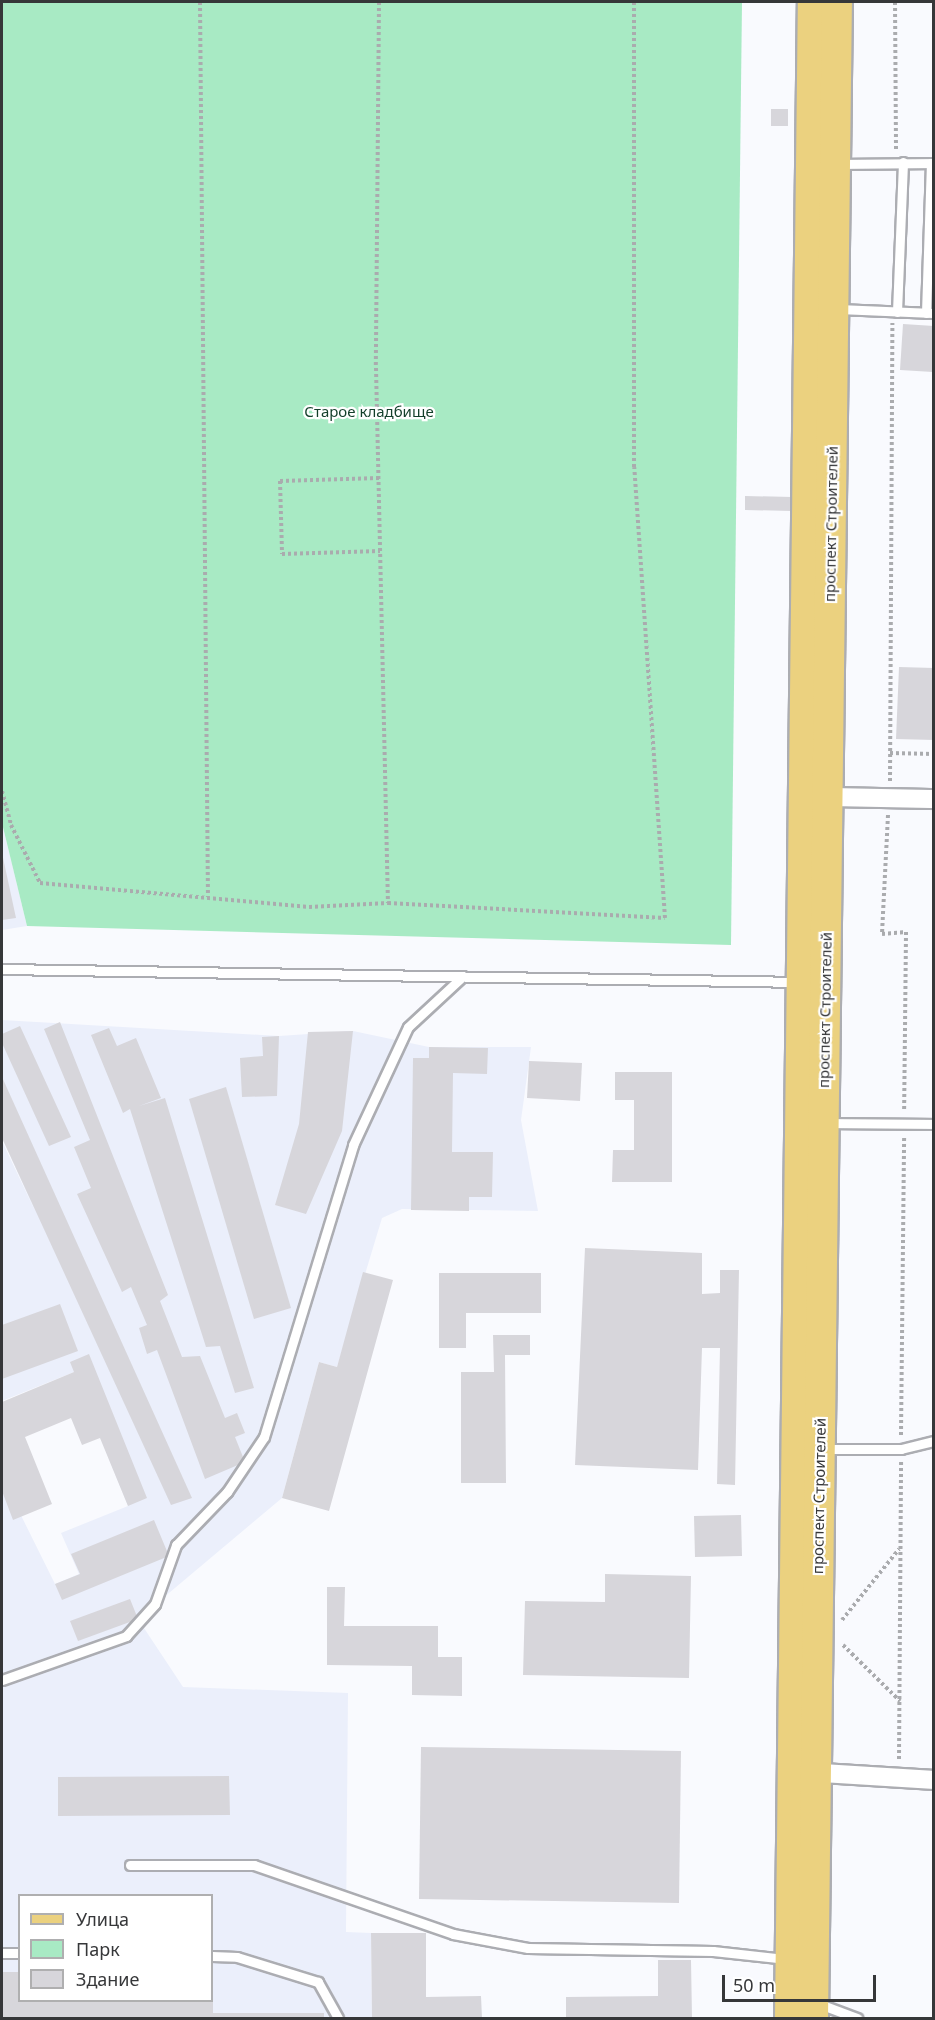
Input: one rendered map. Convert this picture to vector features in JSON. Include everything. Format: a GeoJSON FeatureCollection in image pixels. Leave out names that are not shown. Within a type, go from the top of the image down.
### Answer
{"type":"FeatureCollection","features":[{"type":"Feature","properties":{"kind":"main road","name":"проспект Строителей"},"geometry":{"type":"LineString","coordinates":[[805,2013],[805,1772],[814,982],[813,2]]}},
{"type":"Feature","properties":{"kind":"main road","name":"проспект Строителей"},"geometry":{"type":"LineString","coordinates":[[805,2013],[791,1960],[805,1772],[820,1449],[824,1123],[814,982],[828,797],[837,2]]}},
{"type":"Feature","properties":{"kind":"street"},"geometry":{"type":"LineString","coordinates":[[828,797],[933,799]]}},
{"type":"Feature","properties":{"kind":"street"},"geometry":{"type":"LineString","coordinates":[[805,1772],[933,1779]]}},
{"type":"Feature","properties":{"kind":"lane"},"geometry":{"type":"LineString","coordinates":[[895,312],[899,162]]}},
{"type":"Feature","properties":{"kind":"lane"},"geometry":{"type":"LineString","coordinates":[[833,308],[930,313],[932,163],[835,164]]}},
{"type":"Feature","properties":{"kind":"lane"},"geometry":{"type":"LineString","coordinates":[[2,969],[814,982]]}},
{"type":"Feature","properties":{"kind":"lane"},"geometry":{"type":"LineString","coordinates":[[2,1680],[126,1636],[156,1604],[176,1545],[227,1492],[264,1437],[352,1145],[408,1027],[463,976]]}},
{"type":"Feature","properties":{"kind":"lane"},"geometry":{"type":"LineString","coordinates":[[824,1123],[933,1124]]}},
{"type":"Feature","properties":{"kind":"lane"},"geometry":{"type":"LineString","coordinates":[[820,1449],[901,1449],[933,1441]]}},
{"type":"Feature","properties":{"kind":"lane"},"geometry":{"type":"LineString","coordinates":[[130,1865],[255,1865],[453,1934],[528,1948],[713,1951],[791,1960]]}},
{"type":"Feature","properties":{"kind":"lane"},"geometry":{"type":"LineString","coordinates":[[2,1953],[18,1953]]}},
{"type":"Feature","properties":{"kind":"lane"},"geometry":{"type":"LineString","coordinates":[[213,1956],[237,1957],[318,1982],[338,2019]]}},
{"type":"Feature","properties":{"kind":"lane"},"geometry":{"type":"LineString","coordinates":[[805,2013],[857,2019]]}},
{"type":"Feature","properties":{"kind":"path"},"geometry":{"type":"LineString","coordinates":[[200,2],[208,897]]}},
{"type":"Feature","properties":{"kind":"path"},"geometry":{"type":"LineString","coordinates":[[379,2],[379,478],[388,903]]}},
{"type":"Feature","properties":{"kind":"path"},"geometry":{"type":"LineString","coordinates":[[2,791],[11,825],[40,883],[123,895],[163,890],[309,907],[388,903],[665,918],[634,467],[634,2]]}},
{"type":"Feature","properties":{"kind":"path"},"geometry":{"type":"LineString","coordinates":[[895,2],[899,162]]}},
{"type":"Feature","properties":{"kind":"path"},"geometry":{"type":"LineString","coordinates":[[895,312],[891,753],[882,933],[906,932],[899,1778]]}},
{"type":"Feature","properties":{"kind":"path"},"geometry":{"type":"LineString","coordinates":[[379,478],[280,482],[282,554],[380,551]]}},
{"type":"Feature","properties":{"kind":"path"},"geometry":{"type":"LineString","coordinates":[[891,753],[933,754]]}},
{"type":"Feature","properties":{"kind":"path"},"geometry":{"type":"LineString","coordinates":[[838,1625],[901,1547]]}},
{"type":"Feature","properties":{"kind":"path"},"geometry":{"type":"LineString","coordinates":[[839,1641],[900,1702]]}},
{"type":"Feature","properties":{"kind":"shaded area"},"geometry":{"type":"Polygon","coordinates":[[[2,823],[27,926],[2,930],[2,823]]]}},
{"type":"Feature","properties":{"kind":"shaded area"},"geometry":{"type":"Polygon","coordinates":[[[2,1020],[279,1036],[353,1031],[429,1047],[531,1047],[521,1120],[538,1211],[402,1209],[382,1218],[337,1367],[319,1362],[282,1498],[138,1619],[183,1687],[348,1693],[346,1932],[371,1933],[372,2018],[2,2018],[2,1477],[55,1584],[79,1574],[61,1533],[128,1506],[74,1372],[2,1401],[2,1141],[36,1213],[2,1138],[2,1020]]]}},
{"type":"Feature","properties":{"kind":"green space","name":"Старое кладбище"},"geometry":{"type":"Polygon","coordinates":[[[2,2],[742,2],[731,945],[27,926],[2,823],[2,2]]]}},
{"type":"Feature","properties":{"kind":"building"},"geometry":{"type":"Polygon","coordinates":[[[771,109],[788,109],[788,126],[771,126],[771,109]]]}},
{"type":"Feature","properties":{"kind":"building"},"geometry":{"type":"Polygon","coordinates":[[[903,324],[934,326],[933,372],[900,370],[903,324]]]}},
{"type":"Feature","properties":{"kind":"building"},"geometry":{"type":"Polygon","coordinates":[[[745,496],[792,497],[792,511],[745,510],[745,496]]]}},
{"type":"Feature","properties":{"kind":"building"},"geometry":{"type":"Polygon","coordinates":[[[899,667],[934,668],[934,740],[896,739],[899,667]]]}},
{"type":"Feature","properties":{"kind":"building"},"geometry":{"type":"Polygon","coordinates":[[[2,853],[16,918],[2,920],[2,853]]]}},
{"type":"Feature","properties":{"kind":"building"},"geometry":{"type":"Polygon","coordinates":[[[60,1022],[168,1295],[160,1301],[182,1357],[200,1356],[225,1418],[237,1413],[245,1433],[235,1437],[245,1462],[205,1479],[157,1350],[147,1354],[139,1328],[147,1325],[131,1287],[122,1292],[77,1194],[91,1188],[74,1147],[90,1140],[44,1029],[60,1022]]]}},
{"type":"Feature","properties":{"kind":"building"},"geometry":{"type":"Polygon","coordinates":[[[20,1026],[71,1137],[49,1146],[2,1043],[2,1034],[20,1026]]]}},
{"type":"Feature","properties":{"kind":"building"},"geometry":{"type":"Polygon","coordinates":[[[109,1028],[117,1046],[136,1038],[161,1098],[139,1106],[165,1098],[254,1388],[235,1393],[220,1346],[206,1347],[130,1109],[123,1113],[91,1035],[109,1028]]]}},
{"type":"Feature","properties":{"kind":"building"},"geometry":{"type":"Polygon","coordinates":[[[353,1031],[342,1131],[306,1214],[275,1205],[299,1124],[308,1032],[353,1031]]]}},
{"type":"Feature","properties":{"kind":"building"},"geometry":{"type":"Polygon","coordinates":[[[279,1036],[277,1096],[242,1097],[240,1058],[263,1056],[262,1037],[279,1036]]]}},
{"type":"Feature","properties":{"kind":"building"},"geometry":{"type":"Polygon","coordinates":[[[429,1047],[488,1048],[487,1074],[453,1073],[452,1152],[493,1152],[492,1197],[469,1197],[469,1211],[411,1210],[413,1058],[429,1058],[429,1047]]]}},
{"type":"Feature","properties":{"kind":"building"},"geometry":{"type":"Polygon","coordinates":[[[529,1061],[582,1063],[580,1101],[527,1098],[529,1061]]]}},
{"type":"Feature","properties":{"kind":"building"},"geometry":{"type":"Polygon","coordinates":[[[615,1072],[672,1072],[672,1182],[612,1182],[613,1150],[634,1150],[634,1100],[615,1100],[615,1072]]]}},
{"type":"Feature","properties":{"kind":"building"},"geometry":{"type":"Polygon","coordinates":[[[2,1077],[192,1498],[171,1505],[2,1138],[2,1077]]]}},
{"type":"Feature","properties":{"kind":"building"},"geometry":{"type":"Polygon","coordinates":[[[226,1087],[291,1308],[254,1319],[189,1099],[226,1087]]]}},
{"type":"Feature","properties":{"kind":"building"},"geometry":{"type":"Polygon","coordinates":[[[585,1248],[702,1253],[702,1294],[720,1293],[720,1270],[739,1270],[735,1485],[717,1484],[720,1348],[702,1348],[698,1470],[575,1465],[585,1248]]]}},
{"type":"Feature","properties":{"kind":"building"},"geometry":{"type":"Polygon","coordinates":[[[363,1272],[393,1280],[329,1511],[282,1498],[319,1362],[337,1367],[363,1272]]]}},
{"type":"Feature","properties":{"kind":"building"},"geometry":{"type":"Polygon","coordinates":[[[439,1273],[541,1273],[541,1313],[466,1313],[466,1348],[439,1348],[439,1273]]]}},
{"type":"Feature","properties":{"kind":"building"},"geometry":{"type":"Polygon","coordinates":[[[60,1304],[78,1351],[2,1379],[2,1325],[60,1304]]]}},
{"type":"Feature","properties":{"kind":"building"},"geometry":{"type":"Polygon","coordinates":[[[493,1335],[530,1335],[530,1355],[505,1355],[506,1483],[461,1483],[461,1372],[494,1372],[493,1335]]]}},
{"type":"Feature","properties":{"kind":"building"},"geometry":{"type":"Polygon","coordinates":[[[89,1354],[147,1498],[128,1506],[100,1438],[82,1445],[71,1418],[25,1437],[52,1504],[13,1520],[2,1491],[2,1402],[74,1372],[70,1362],[89,1354]]]}},
{"type":"Feature","properties":{"kind":"building"},"geometry":{"type":"Polygon","coordinates":[[[741,1515],[742,1556],[695,1557],[694,1516],[741,1515]]]}},
{"type":"Feature","properties":{"kind":"building"},"geometry":{"type":"Polygon","coordinates":[[[154,1520],[169,1556],[62,1600],[55,1584],[80,1574],[71,1554],[154,1520]]]}},
{"type":"Feature","properties":{"kind":"building"},"geometry":{"type":"Polygon","coordinates":[[[605,1574],[691,1576],[689,1678],[523,1675],[525,1601],[605,1602],[605,1574]]]}},
{"type":"Feature","properties":{"kind":"building"},"geometry":{"type":"Polygon","coordinates":[[[327,1587],[345,1587],[344,1626],[438,1626],[438,1657],[462,1657],[462,1696],[412,1695],[412,1666],[327,1665],[327,1587]]]}},
{"type":"Feature","properties":{"kind":"building"},"geometry":{"type":"Polygon","coordinates":[[[130,1599],[138,1619],[78,1641],[70,1621],[130,1599]]]}},
{"type":"Feature","properties":{"kind":"building"},"geometry":{"type":"Polygon","coordinates":[[[421,1747],[681,1751],[679,1903],[419,1899],[421,1747]]]}},
{"type":"Feature","properties":{"kind":"building"},"geometry":{"type":"Polygon","coordinates":[[[229,1776],[230,1815],[58,1816],[58,1777],[229,1776]]]}},
{"type":"Feature","properties":{"kind":"building"},"geometry":{"type":"Polygon","coordinates":[[[371,1933],[426,1933],[426,1997],[481,1996],[482,2018],[372,2018],[371,1933]]]}},
{"type":"Feature","properties":{"kind":"building"},"geometry":{"type":"Polygon","coordinates":[[[658,1960],[691,1960],[692,2018],[566,2018],[566,1997],[658,1996],[658,1960]]]}},
{"type":"Feature","properties":{"kind":"building"},"geometry":{"type":"Polygon","coordinates":[[[2,1972],[18,1972],[18,2002],[213,2002],[213,2013],[324,2013],[324,2018],[2,2018],[2,1972]]]}}]}
